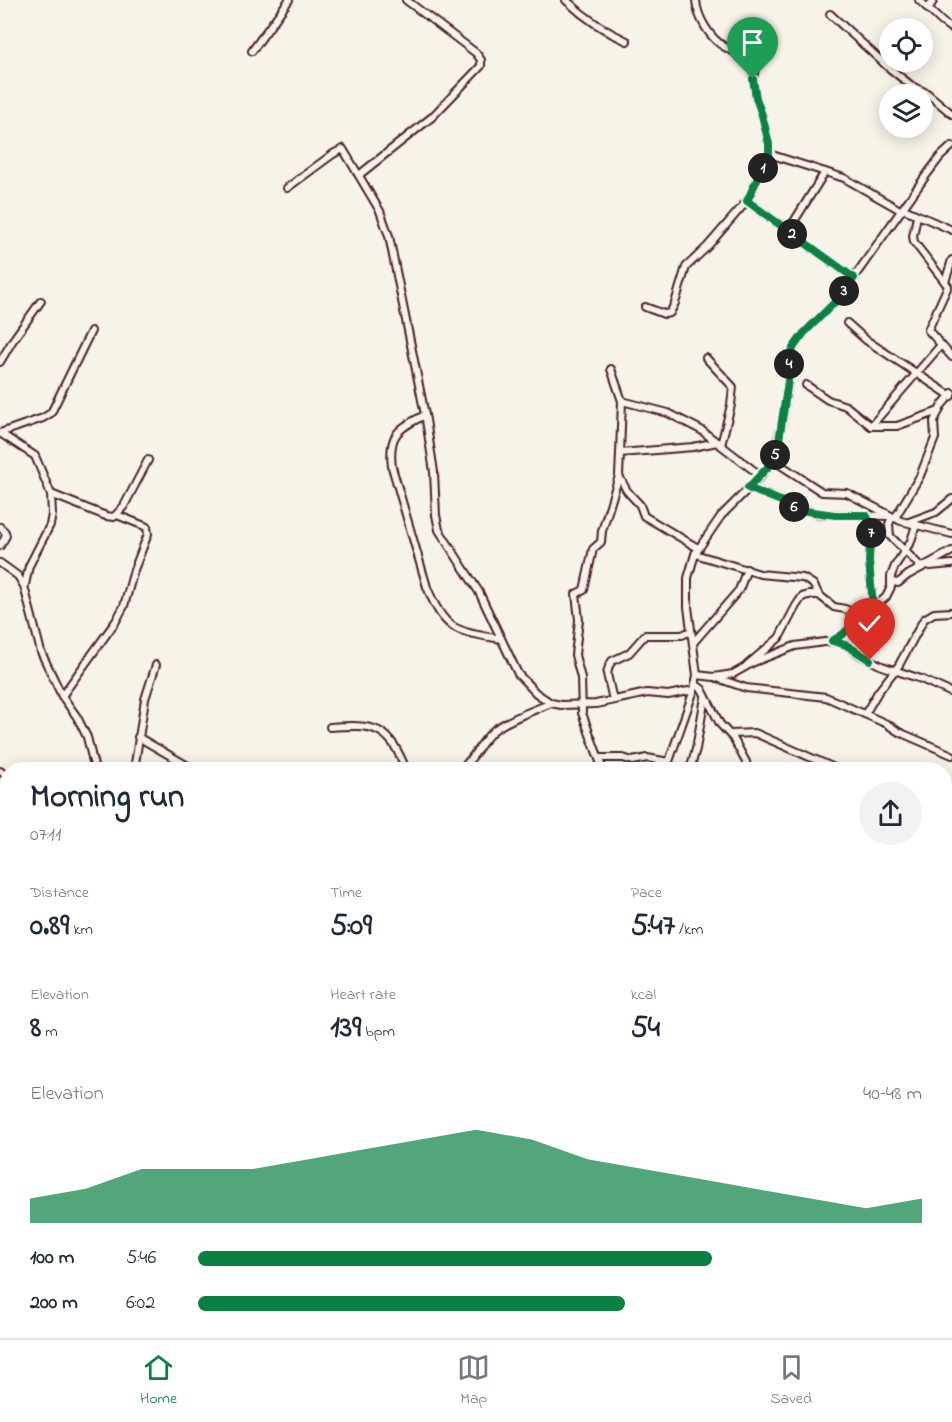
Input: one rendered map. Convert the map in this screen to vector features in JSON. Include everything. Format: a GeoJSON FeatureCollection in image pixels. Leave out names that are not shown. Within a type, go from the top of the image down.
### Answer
{"type":"FeatureCollection","features":[{"type":"Feature","properties":{"kind":"street"},"geometry":{"type":"LineString","coordinates":[[252,51],[289,0]]}},
{"type":"Feature","properties":{"kind":"street"},"geometry":{"type":"LineString","coordinates":[[359,175],[432,117],[481,66],[481,60],[476,54],[406,0]]}},
{"type":"Feature","properties":{"kind":"street"},"geometry":{"type":"LineString","coordinates":[[566,0],[597,25],[627,41]]}},
{"type":"Feature","properties":{"kind":"street"},"geometry":{"type":"LineString","coordinates":[[696,0],[703,23],[712,37],[726,49],[742,54],[754,69]]}},
{"type":"Feature","properties":{"kind":"street"},"geometry":{"type":"LineString","coordinates":[[919,0],[942,22],[952,28]]}},
{"type":"Feature","properties":{"kind":"street"},"geometry":{"type":"LineString","coordinates":[[928,9],[934,0]]}},
{"type":"Feature","properties":{"kind":"street"},"geometry":{"type":"LineString","coordinates":[[830,14],[888,68],[912,86],[927,93],[952,114]]}},
{"type":"Feature","properties":{"kind":"street"},"geometry":{"type":"LineString","coordinates":[[645,307],[664,314],[670,313],[686,267],[707,247],[747,201],[769,154],[766,128],[756,98],[754,69],[758,51],[757,41],[750,27]]}},
{"type":"Feature","properties":{"kind":"street"},"geometry":{"type":"LineString","coordinates":[[599,758],[623,758],[633,761],[646,758],[669,762],[697,675],[688,607],[688,578],[697,551],[715,524],[761,476],[773,460],[782,423],[793,348],[804,333],[840,297],[935,164],[952,146]]}},
{"type":"Feature","properties":{"kind":"street"},"geometry":{"type":"LineString","coordinates":[[287,188],[343,149],[386,225],[425,415],[434,472],[439,530],[471,578],[518,674],[536,693],[551,703]]}},
{"type":"Feature","properties":{"kind":"street"},"geometry":{"type":"LineString","coordinates":[[769,154],[859,185],[903,210],[952,230]]}},
{"type":"Feature","properties":{"kind":"street"},"geometry":{"type":"LineString","coordinates":[[788,231],[825,172]]}},
{"type":"Feature","properties":{"kind":"street"},"geometry":{"type":"LineString","coordinates":[[747,201],[854,278]]}},
{"type":"Feature","properties":{"kind":"street"},"geometry":{"type":"LineString","coordinates":[[917,216],[914,242],[945,282],[947,289],[928,330],[952,357]]}},
{"type":"Feature","properties":{"kind":"street"},"geometry":{"type":"LineString","coordinates":[[945,282],[952,260]]}},
{"type":"Feature","properties":{"kind":"street"},"geometry":{"type":"LineString","coordinates":[[0,362],[21,327],[41,301]]}},
{"type":"Feature","properties":{"kind":"street"},"geometry":{"type":"LineString","coordinates":[[847,323],[866,340],[952,395],[934,421],[934,438],[920,476],[889,524],[889,534],[922,567]]}},
{"type":"Feature","properties":{"kind":"street"},"geometry":{"type":"LineString","coordinates":[[0,433],[51,413],[91,331]]}},
{"type":"Feature","properties":{"kind":"street"},"geometry":{"type":"LineString","coordinates":[[871,426],[941,345]]}},
{"type":"Feature","properties":{"kind":"street"},"geometry":{"type":"LineString","coordinates":[[706,358],[733,387],[731,405],[719,443]]}},
{"type":"Feature","properties":{"kind":"street"},"geometry":{"type":"LineString","coordinates":[[600,762],[585,726],[580,705],[581,678],[575,655],[579,620],[576,594],[584,590],[593,549],[601,543],[602,531],[619,476],[622,402],[611,369]]}},
{"type":"Feature","properties":{"kind":"street"},"geometry":{"type":"LineString","coordinates":[[806,385],[818,395],[846,406],[871,426],[897,426],[939,411]]}},
{"type":"Feature","properties":{"kind":"street"},"geometry":{"type":"LineString","coordinates":[[622,402],[668,413],[701,429],[761,476]]}},
{"type":"Feature","properties":{"kind":"street"},"geometry":{"type":"LineString","coordinates":[[425,415],[400,429],[390,450],[392,467],[427,587],[445,621],[453,627],[461,632],[501,639]]}},
{"type":"Feature","properties":{"kind":"street"},"geometry":{"type":"LineString","coordinates":[[0,433],[35,456],[51,494],[50,525],[29,566],[24,586]]}},
{"type":"Feature","properties":{"kind":"street"},"geometry":{"type":"LineString","coordinates":[[620,453],[719,443]]}},
{"type":"Feature","properties":{"kind":"street"},"geometry":{"type":"LineString","coordinates":[[51,494],[111,518],[117,515],[148,460]]}},
{"type":"Feature","properties":{"kind":"street"},"geometry":{"type":"LineString","coordinates":[[773,460],[822,492],[847,493],[892,517],[952,534]]}},
{"type":"Feature","properties":{"kind":"street"},"geometry":{"type":"LineString","coordinates":[[619,476],[627,491],[640,505],[644,516],[697,551],[760,574],[803,578],[813,584],[819,595],[834,607],[846,609],[862,617]]}},
{"type":"Feature","properties":{"kind":"street"},"geometry":{"type":"LineString","coordinates":[[748,488],[806,511],[835,515],[892,517]]}},
{"type":"Feature","properties":{"kind":"street"},"geometry":{"type":"LineString","coordinates":[[905,522],[936,512],[952,499]]}},
{"type":"Feature","properties":{"kind":"street"},"geometry":{"type":"LineString","coordinates":[[62,696],[116,621],[124,606],[134,570],[148,534],[147,527],[143,524],[117,515]]}},
{"type":"Feature","properties":{"kind":"street"},"geometry":{"type":"LineString","coordinates":[[866,515],[871,524],[869,561],[873,607]]}},
{"type":"Feature","properties":{"kind":"street"},"geometry":{"type":"LineString","coordinates":[[832,641],[885,597],[891,587],[891,576],[895,566],[906,550],[916,525]]}},
{"type":"Feature","properties":{"kind":"street"},"geometry":{"type":"LineString","coordinates":[[0,527],[6,536],[0,546]]}},
{"type":"Feature","properties":{"kind":"street"},"geometry":{"type":"LineString","coordinates":[[892,582],[898,583],[952,551]]}},
{"type":"Feature","properties":{"kind":"street"},"geometry":{"type":"LineString","coordinates":[[0,563],[18,576],[24,586],[41,651],[62,696],[77,717],[87,737],[93,762]]}},
{"type":"Feature","properties":{"kind":"street"},"geometry":{"type":"LineString","coordinates":[[922,567],[952,564]]}},
{"type":"Feature","properties":{"kind":"street"},"geometry":{"type":"LineString","coordinates":[[693,643],[739,590],[747,569]]}},
{"type":"Feature","properties":{"kind":"street"},"geometry":{"type":"LineString","coordinates":[[745,668],[781,635],[786,621],[802,597],[811,594],[819,595]]}},
{"type":"Feature","properties":{"kind":"street"},"geometry":{"type":"LineString","coordinates":[[865,714],[895,670],[924,619],[934,613],[952,612]]}},
{"type":"Feature","properties":{"kind":"street"},"geometry":{"type":"LineString","coordinates":[[613,700],[607,670],[612,661],[629,653],[645,635],[682,635],[692,631]]}},
{"type":"Feature","properties":{"kind":"street"},"geometry":{"type":"LineString","coordinates":[[714,677],[733,674],[795,646],[832,641],[846,645],[860,655],[929,681],[952,693]]}},
{"type":"Feature","properties":{"kind":"street"},"geometry":{"type":"LineString","coordinates":[[135,762],[146,699],[156,664]]}},
{"type":"Feature","properties":{"kind":"street"},"geometry":{"type":"LineString","coordinates":[[697,675],[714,677],[746,688],[826,697],[952,756]]}},
{"type":"Feature","properties":{"kind":"street"},"geometry":{"type":"LineString","coordinates":[[469,762],[495,729],[551,703],[580,705],[647,693],[668,695],[695,687],[702,689],[720,724],[731,734],[746,762]]}},
{"type":"Feature","properties":{"kind":"street"},"geometry":{"type":"LineString","coordinates":[[692,762],[705,696]]}},
{"type":"Feature","properties":{"kind":"street"},"geometry":{"type":"LineString","coordinates":[[330,727],[358,725],[374,728],[395,745],[402,762]]}},
{"type":"Feature","properties":{"kind":"street"},"geometry":{"type":"LineString","coordinates":[[731,734],[755,733],[821,762]]}},
{"type":"Feature","properties":{"kind":"street"},"geometry":{"type":"LineString","coordinates":[[138,737],[181,762]]}},
{"type":"Feature","properties":{"kind":"route"},"geometry":{"type":"LineString","coordinates":[[753,79],[769,144],[769,154],[747,201],[854,278],[840,297],[804,333],[793,348],[778,447],[768,467],[748,488],[806,511],[819,514],[866,515],[869,518],[871,524],[869,561],[873,607],[832,641],[846,645],[870,660]]}}]}
